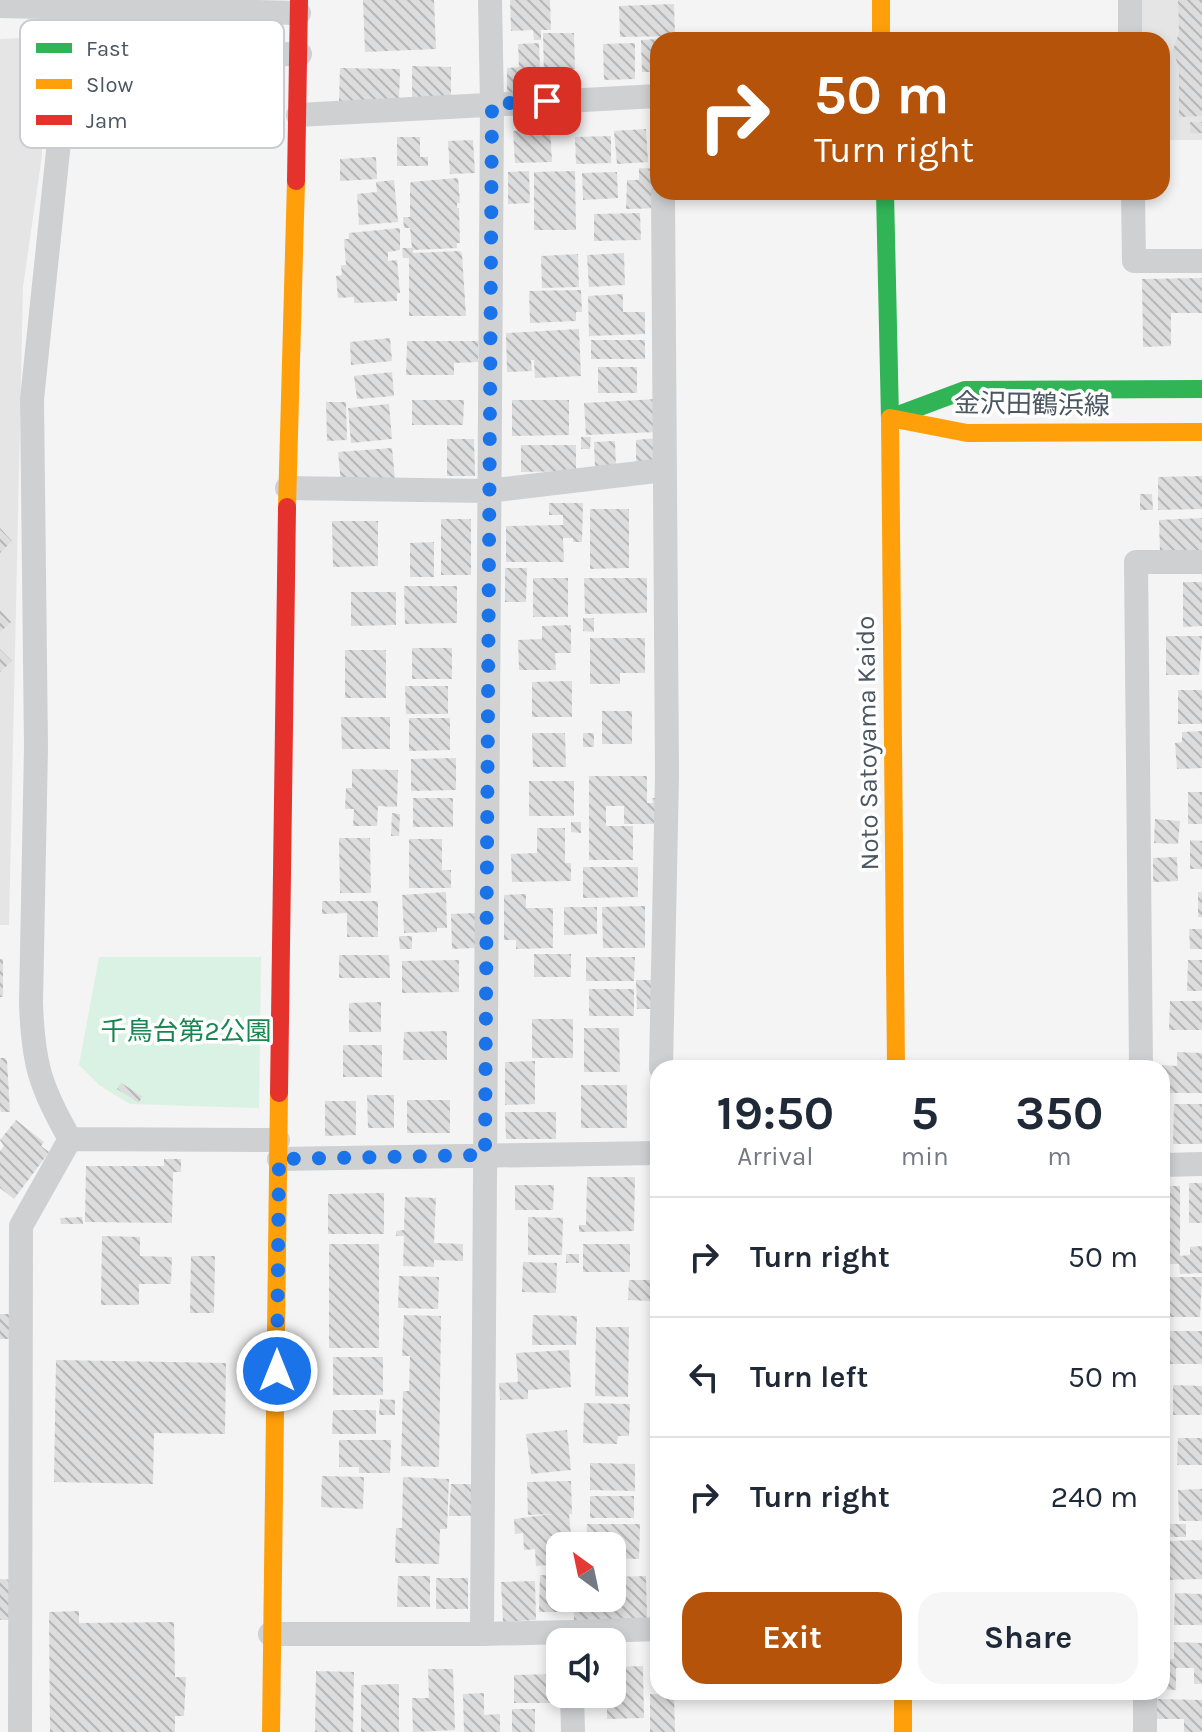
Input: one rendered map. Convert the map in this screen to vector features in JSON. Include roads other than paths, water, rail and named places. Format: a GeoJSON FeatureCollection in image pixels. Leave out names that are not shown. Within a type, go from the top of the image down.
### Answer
{"type":"FeatureCollection","features":[{"type":"Feature","properties":{"kind":"main road"},"geometry":{"type":"LineString","coordinates":[[881,0],[881,32]]}},
{"type":"Feature","properties":{"kind":"main road"},"geometry":{"type":"LineString","coordinates":[[271,1732],[287,488],[299,6]]}},
{"type":"Feature","properties":{"kind":"main road","name":"Noto Satoyama Kaido"},"geometry":{"type":"LineString","coordinates":[[885,200],[896,1060]]}},
{"type":"Feature","properties":{"kind":"main road","name":"金沢田鶴浜線"},"geometry":{"type":"LineString","coordinates":[[890,418],[965,390],[1202,389]]}},
{"type":"Feature","properties":{"kind":"main road","name":"金沢田鶴浜線"},"geometry":{"type":"LineString","coordinates":[[890,418],[967,433],[1202,432]]}},
{"type":"Feature","properties":{"kind":"main road"},"geometry":{"type":"LineString","coordinates":[[903,1700],[903,1732]]}},
{"type":"Feature","properties":{"kind":"street"},"geometry":{"type":"LineString","coordinates":[[482,1634],[492,104],[490,0]]}},
{"type":"Feature","properties":{"kind":"street"},"geometry":{"type":"LineString","coordinates":[[1130,0],[1130,32]]}},
{"type":"Feature","properties":{"kind":"street"},"geometry":{"type":"LineString","coordinates":[[0,6],[299,6]]}},
{"type":"Feature","properties":{"kind":"street"},"geometry":{"type":"LineString","coordinates":[[284,54],[300,54]]}},
{"type":"Feature","properties":{"kind":"street"},"geometry":{"type":"LineString","coordinates":[[298,115],[650,96]]}},
{"type":"Feature","properties":{"kind":"street"},"geometry":{"type":"LineString","coordinates":[[58,148],[32,399],[36,747],[31,1003],[38,1075],[52,1109],[70,1139]]}},
{"type":"Feature","properties":{"kind":"street"},"geometry":{"type":"LineString","coordinates":[[661,1060],[667,775],[663,200]]}},
{"type":"Feature","properties":{"kind":"street"},"geometry":{"type":"LineString","coordinates":[[1133,200],[1134,261],[1202,261]]}},
{"type":"Feature","properties":{"kind":"street"},"geometry":{"type":"LineString","coordinates":[[287,488],[488,491],[664,470]]}},
{"type":"Feature","properties":{"kind":"street"},"geometry":{"type":"LineString","coordinates":[[1141,1060],[1136,562],[1202,562]]}},
{"type":"Feature","properties":{"kind":"street"},"geometry":{"type":"LineString","coordinates":[[70,1139],[485,1155],[650,1153]]}},
{"type":"Feature","properties":{"kind":"street"},"geometry":{"type":"LineString","coordinates":[[20,1732],[10,1226],[70,1139]]}},
{"type":"Feature","properties":{"kind":"street"},"geometry":{"type":"LineString","coordinates":[[1170,1165],[1202,1164]]}},
{"type":"Feature","properties":{"kind":"street"},"geometry":{"type":"LineString","coordinates":[[626,1632],[650,1630]]}},
{"type":"Feature","properties":{"kind":"street"},"geometry":{"type":"LineString","coordinates":[[270,1634],[546,1636]]}},
{"type":"Feature","properties":{"kind":"street"},"geometry":{"type":"LineString","coordinates":[[1145,1700],[1145,1732]]}},
{"type":"Feature","properties":{"kind":"street"},"geometry":{"type":"LineString","coordinates":[[572,1708],[573,1732]]}},
{"type":"Feature","properties":{"kind":"park label","name":"千鳥台第2公園"},"geometry":{"type":"Point","coordinates":[186,1031]}}]}
